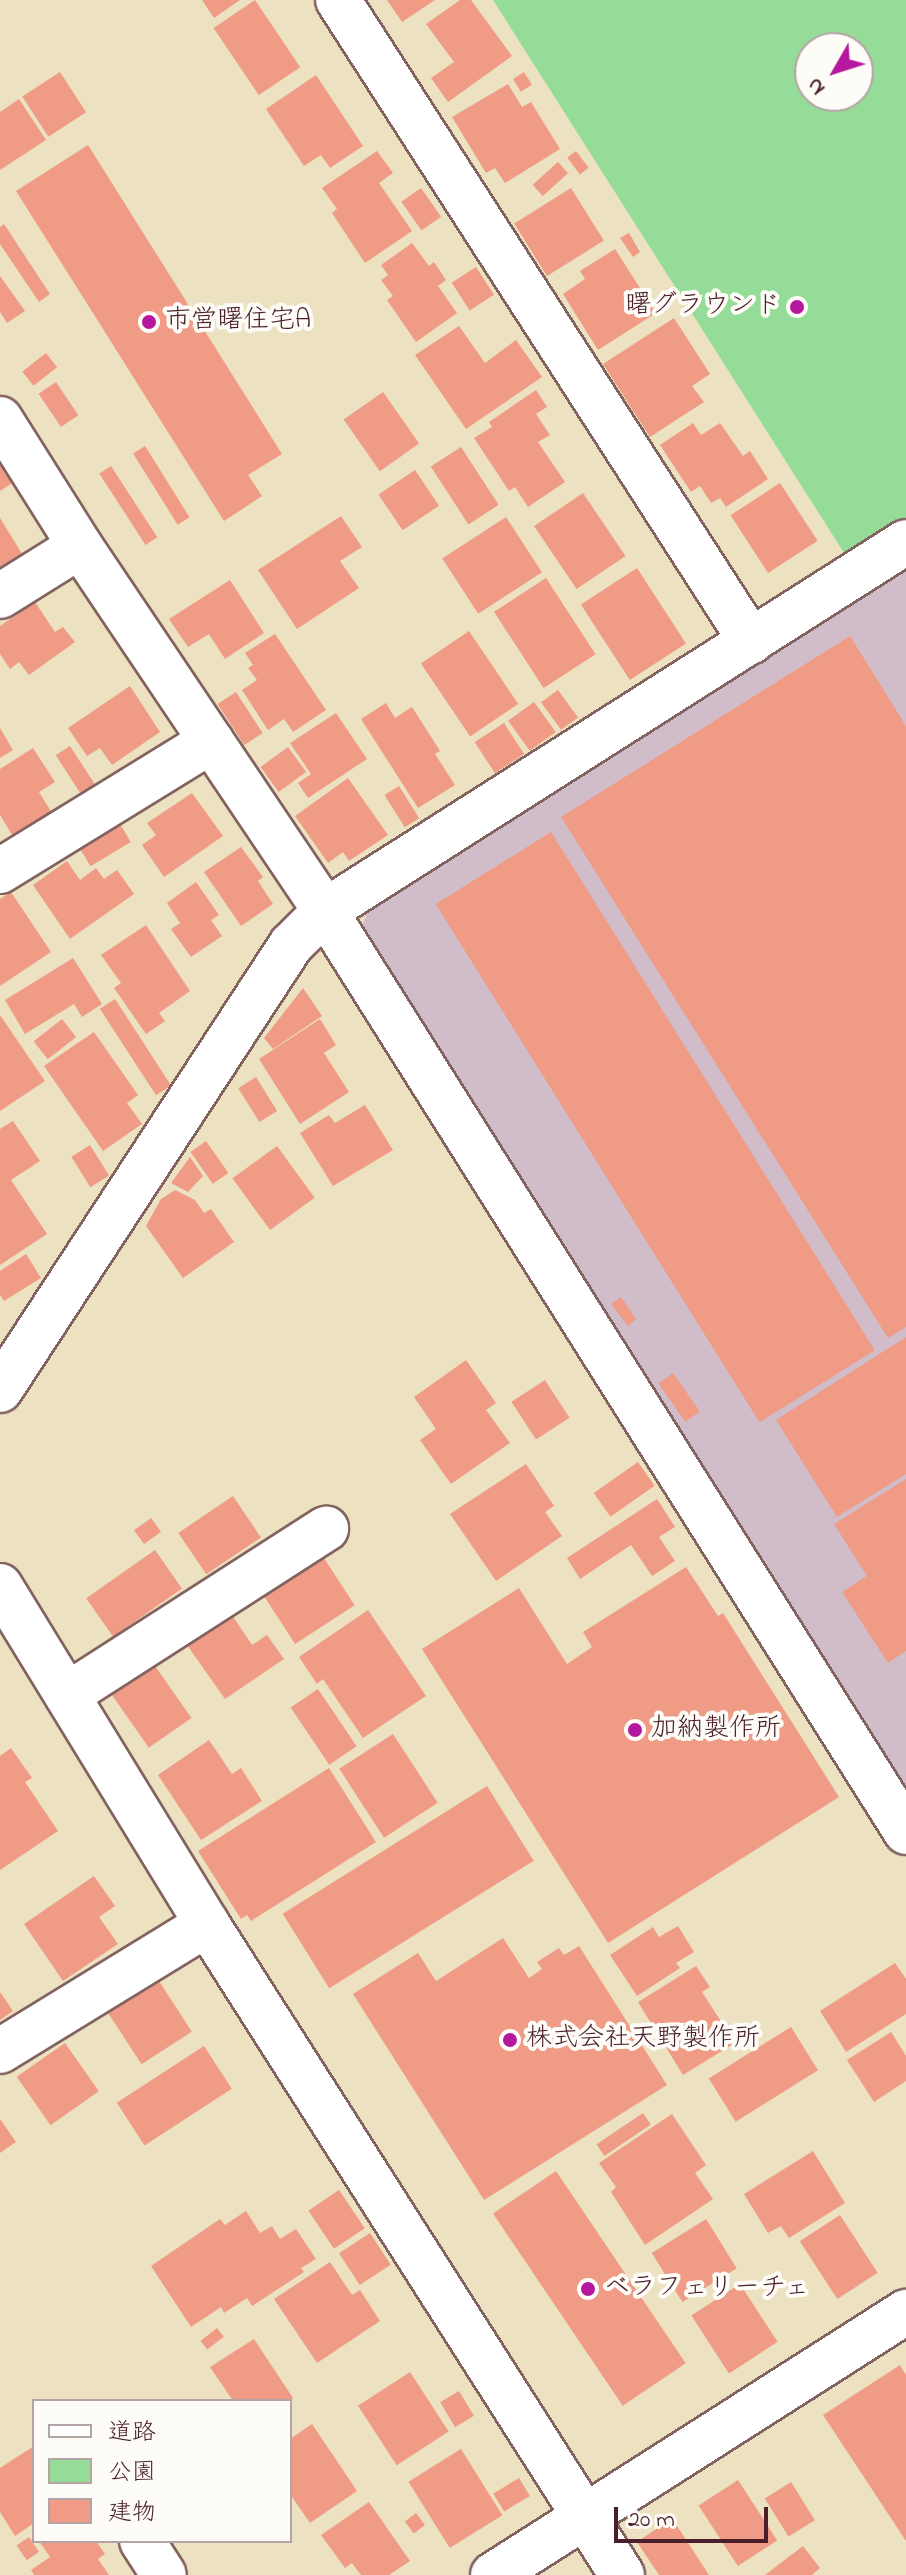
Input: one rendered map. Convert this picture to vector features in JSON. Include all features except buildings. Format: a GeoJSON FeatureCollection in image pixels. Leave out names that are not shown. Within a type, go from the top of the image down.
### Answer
{"type":"FeatureCollection","features":[{"type":"Feature","properties":{"kind":"street"},"geometry":{"type":"LineString","coordinates":[[338,0],[751,641]]}},
{"type":"Feature","properties":{"kind":"street"},"geometry":{"type":"LineString","coordinates":[[0,419],[80,546],[325,911],[906,1832]]}},
{"type":"Feature","properties":{"kind":"street"},"geometry":{"type":"LineString","coordinates":[[0,1390],[291,945],[325,911],[906,542]]}},
{"type":"Feature","properties":{"kind":"street"},"geometry":{"type":"LineString","coordinates":[[0,596],[80,546]]}},
{"type":"Feature","properties":{"kind":"street"},"geometry":{"type":"LineString","coordinates":[[0,871],[211,741]]}},
{"type":"Feature","properties":{"kind":"street"},"geometry":{"type":"LineString","coordinates":[[67,1695],[326,1529]]}},
{"type":"Feature","properties":{"kind":"street"},"geometry":{"type":"LineString","coordinates":[[0,1586],[207,1924],[622,2575]]}},
{"type":"Feature","properties":{"kind":"street"},"geometry":{"type":"LineString","coordinates":[[0,2051],[207,1924]]}},
{"type":"Feature","properties":{"kind":"street"},"geometry":{"type":"LineString","coordinates":[[493,2575],[906,2312]]}},
{"type":"Feature","properties":{"kind":"street"},"geometry":{"type":"LineString","coordinates":[[143,2543],[164,2575]]}},
{"type":"Feature","properties":{"kind":"shaded area"},"geometry":{"type":"Polygon","coordinates":[[[906,565],[906,1793],[360,932],[369,907],[906,565]]]}},
{"type":"Feature","properties":{"kind":"green space","name":"曙グラウンド"},"geometry":{"type":"Polygon","coordinates":[[[493,0],[906,0],[906,517],[846,556],[493,0]]]}},
{"type":"Feature","properties":{"kind":"place","name":"曙グラウンド"},"geometry":{"type":"Point","coordinates":[797,307]}},
{"type":"Feature","properties":{"kind":"place","name":"市営曙住宅A"},"geometry":{"type":"Point","coordinates":[149,322]}},
{"type":"Feature","properties":{"kind":"place","name":"加納製作所"},"geometry":{"type":"Point","coordinates":[635,1730]}},
{"type":"Feature","properties":{"kind":"place","name":"株式会社天野製作所"},"geometry":{"type":"Point","coordinates":[510,2040]}},
{"type":"Feature","properties":{"kind":"place","name":"ベラフェリーチェ"},"geometry":{"type":"Point","coordinates":[588,2289]}}]}
